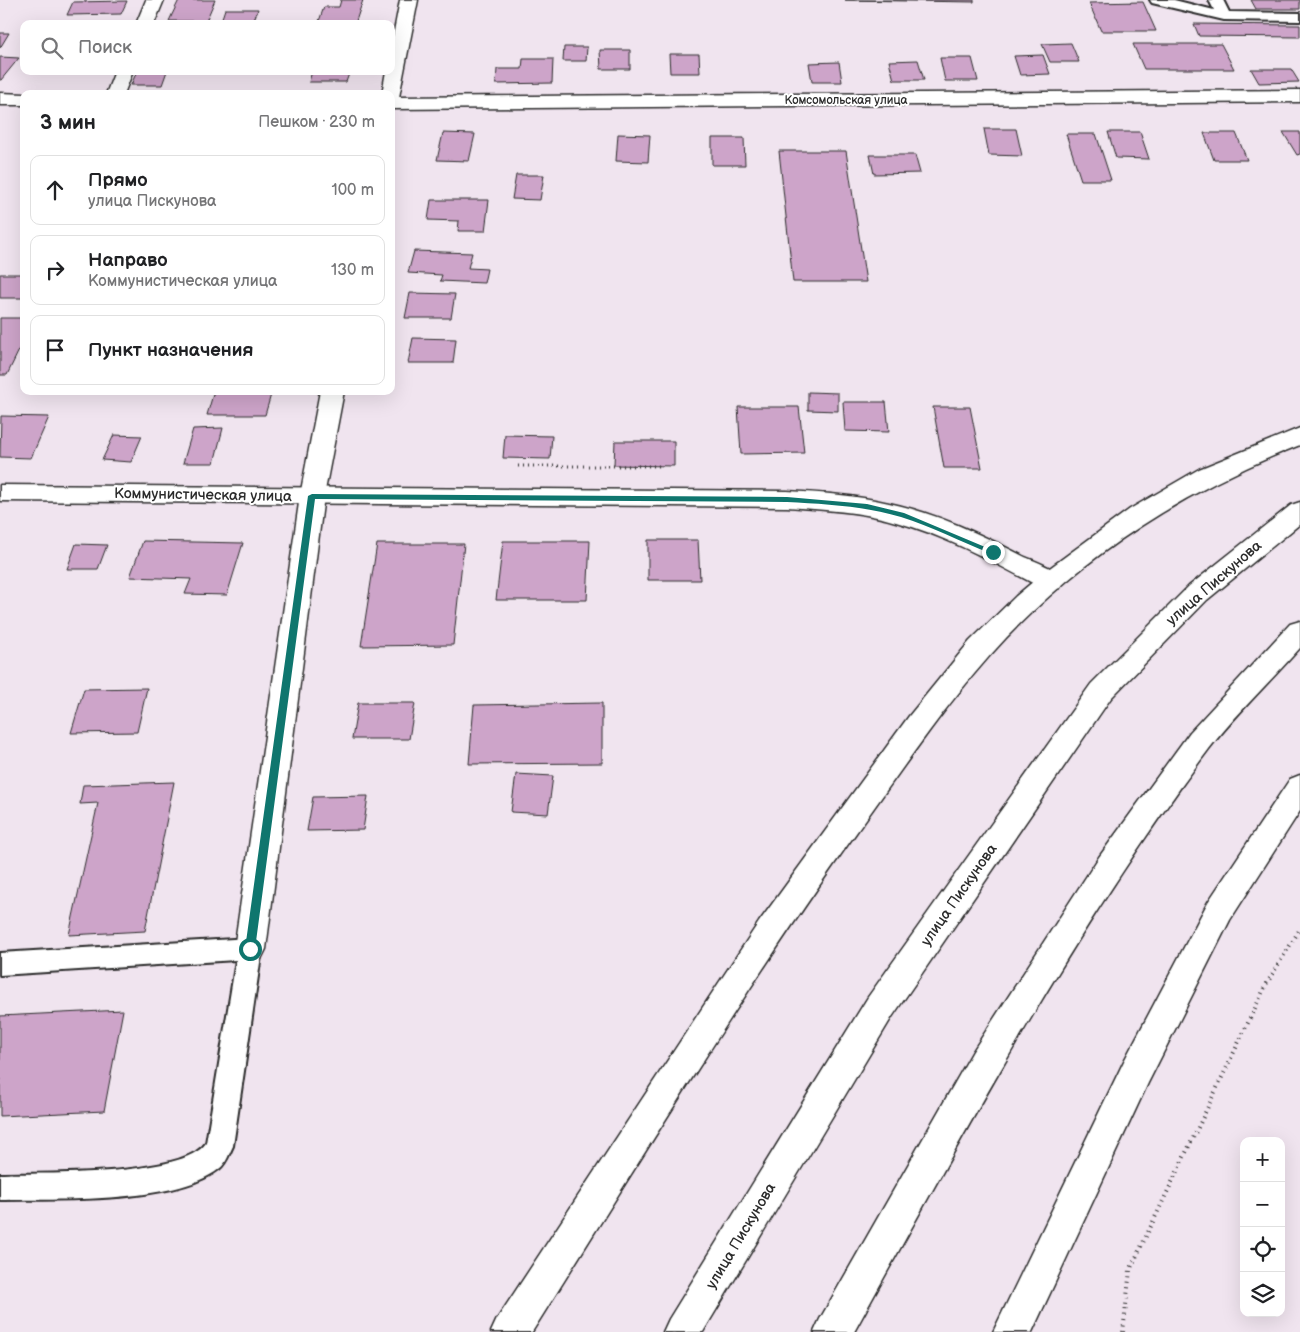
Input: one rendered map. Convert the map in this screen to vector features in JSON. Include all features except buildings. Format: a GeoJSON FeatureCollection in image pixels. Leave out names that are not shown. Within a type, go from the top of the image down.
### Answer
{"type":"FeatureCollection","features":[{"type":"Feature","properties":{"kind":"main road"},"geometry":{"type":"LineString","coordinates":[[147,20],[155,0]]}},
{"type":"Feature","properties":{"kind":"main road"},"geometry":{"type":"LineString","coordinates":[[395,75],[409,0]]}},
{"type":"Feature","properties":{"kind":"main road"},"geometry":{"type":"LineString","coordinates":[[117,90],[122,75]]}},
{"type":"Feature","properties":{"kind":"main road"},"geometry":{"type":"LineString","coordinates":[[392,90],[395,75]]}},
{"type":"Feature","properties":{"kind":"main road","name":"Комсомольская улица"},"geometry":{"type":"LineString","coordinates":[[395,103],[1300,96]]}},
{"type":"Feature","properties":{"kind":"main road"},"geometry":{"type":"LineString","coordinates":[[0,99],[20,100]]}},
{"type":"Feature","properties":{"kind":"main road"},"geometry":{"type":"LineString","coordinates":[[250,949],[312,496],[331,395]]}},
{"type":"Feature","properties":{"kind":"main road"},"geometry":{"type":"LineString","coordinates":[[510,1332],[753,955],[844,826],[935,703],[976,654],[1022,605],[1085,552],[1158,502],[1208,476],[1300,436]]}},
{"type":"Feature","properties":{"kind":"main road","name":"Коммунистическая улица"},"geometry":{"type":"LineString","coordinates":[[0,492],[777,499],[831,502],[904,515],[993,552],[1051,581]]}},
{"type":"Feature","properties":{"kind":"main road","name":"улица Пискунова"},"geometry":{"type":"LineString","coordinates":[[682,1332],[880,1007],[1101,691],[1198,594],[1300,511]]}},
{"type":"Feature","properties":{"kind":"main road"},"geometry":{"type":"LineString","coordinates":[[833,1332],[985,1062],[1110,866],[1200,740],[1300,631]]}},
{"type":"Feature","properties":{"kind":"main road"},"geometry":{"type":"LineString","coordinates":[[1012,1332],[1132,1081],[1219,910],[1300,787]]}},
{"type":"Feature","properties":{"kind":"lane"},"geometry":{"type":"LineString","coordinates":[[1157,0],[1224,16],[1300,17]]}},
{"type":"Feature","properties":{"kind":"lane"},"geometry":{"type":"LineString","coordinates":[[1216,0],[1224,16]]}},
{"type":"Feature","properties":{"kind":"lane"},"geometry":{"type":"LineString","coordinates":[[0,964],[250,949],[219,1146],[210,1160],[198,1167],[145,1181],[0,1187]]}},
{"type":"Feature","properties":{"kind":"path"},"geometry":{"type":"LineString","coordinates":[[1123,1332],[1130,1270],[1267,983],[1300,929]]}},
{"type":"Feature","properties":{"kind":"route"},"geometry":{"type":"LineString","coordinates":[[250,949],[312,496],[787,499],[831,502],[904,515],[945,530],[993,552]]}}]}
